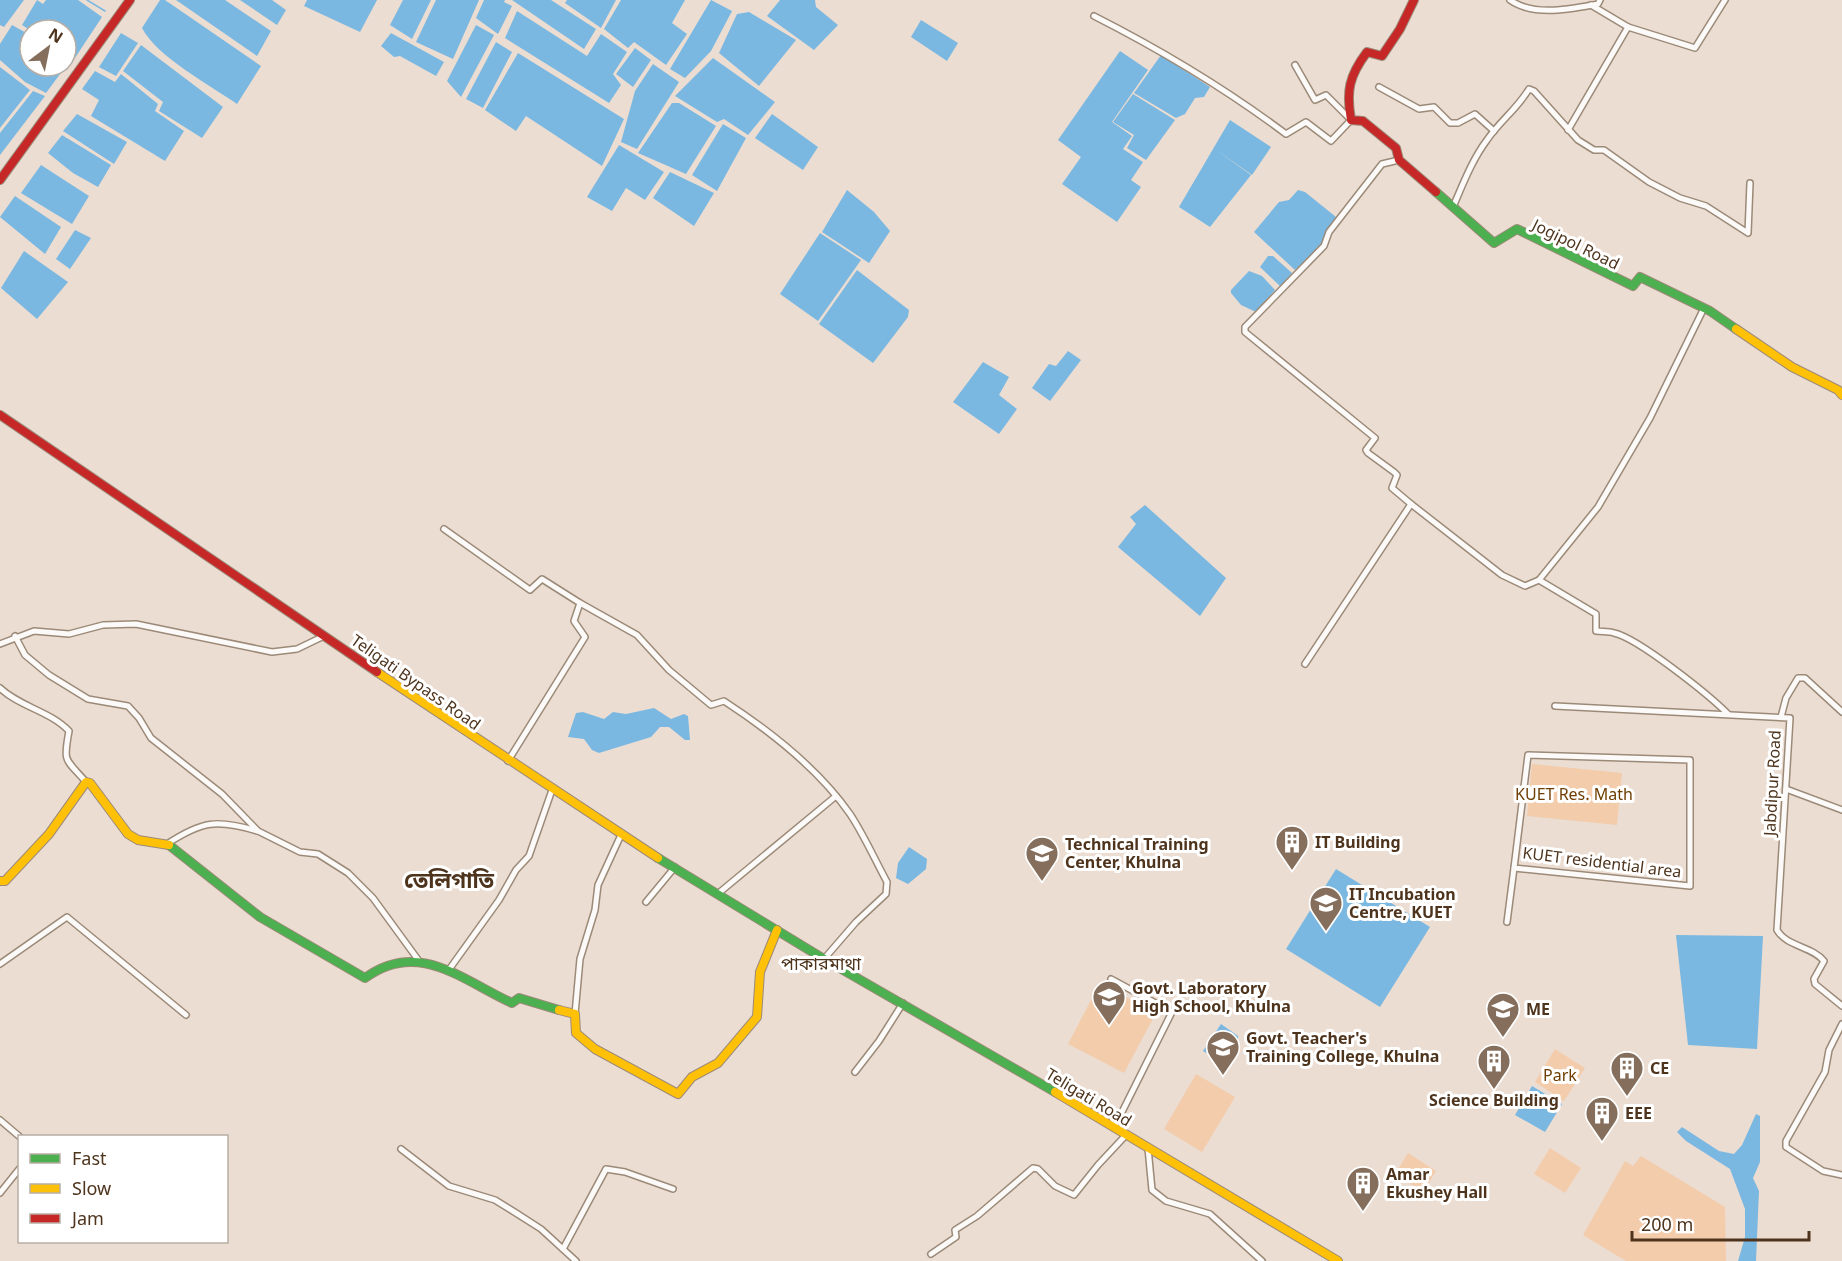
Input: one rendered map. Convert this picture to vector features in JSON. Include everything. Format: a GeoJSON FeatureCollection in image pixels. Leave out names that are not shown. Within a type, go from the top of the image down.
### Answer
{"type":"FeatureCollection","features":[{"type":"Feature","properties":{"kind":"main road"},"geometry":{"type":"LineString","coordinates":[[0,180],[130,0]]}},
{"type":"Feature","properties":{"kind":"main road"},"geometry":{"type":"LineString","coordinates":[[1351,120],[1346,87],[1354,69],[1367,52],[1382,56],[1400,29],[1414,0]]}},
{"type":"Feature","properties":{"kind":"main road","name":"Jogipol Road"},"geometry":{"type":"LineString","coordinates":[[1351,120],[1363,122],[1396,148],[1399,160],[1494,243],[1517,230],[1633,286],[1640,277],[1704,308],[1792,367],[1842,394]]}},
{"type":"Feature","properties":{"kind":"main road","name":"Teligati Bypass Road"},"geometry":{"type":"LineString","coordinates":[[0,415],[508,761],[621,834],[824,959]]}},
{"type":"Feature","properties":{"kind":"main road"},"geometry":{"type":"LineString","coordinates":[[0,881],[5,880],[19,868],[67,812],[86,782],[105,800],[128,834],[138,840],[167,844],[260,917],[365,978],[384,965],[401,960],[419,961],[448,971],[512,1003],[519,998],[575,1014],[576,1033],[595,1049],[678,1094],[692,1077],[718,1063],[757,1017],[757,979],[764,954],[777,930]]}},
{"type":"Feature","properties":{"kind":"main road","name":"Teligati Road"},"geometry":{"type":"LineString","coordinates":[[824,959],[903,1003],[1338,1261]]}},
{"type":"Feature","properties":{"kind":"street"},"geometry":{"type":"LineString","coordinates":[[1510,0],[1521,7],[1561,10],[1591,5],[1600,0]]}},
{"type":"Feature","properties":{"kind":"street"},"geometry":{"type":"LineString","coordinates":[[1591,5],[1628,27],[1695,48],[1725,0]]}},
{"type":"Feature","properties":{"kind":"street"},"geometry":{"type":"LineString","coordinates":[[1094,16],[1132,35],[1241,100],[1286,134],[1306,122],[1331,141],[1351,120],[1326,95],[1315,100],[1295,64]]}},
{"type":"Feature","properties":{"kind":"street"},"geometry":{"type":"LineString","coordinates":[[1568,130],[1628,27]]}},
{"type":"Feature","properties":{"kind":"street"},"geometry":{"type":"LineString","coordinates":[[1379,87],[1419,109],[1434,107],[1450,123],[1458,123],[1475,114],[1494,131]]}},
{"type":"Feature","properties":{"kind":"street"},"geometry":{"type":"LineString","coordinates":[[1453,207],[1473,161],[1494,131],[1519,106],[1529,89],[1534,91],[1578,140],[1594,150],[1604,150],[1649,182],[1680,198],[1706,206],[1748,233],[1750,183]]}},
{"type":"Feature","properties":{"kind":"street"},"geometry":{"type":"LineString","coordinates":[[1399,160],[1382,164],[1329,232],[1324,246],[1245,327],[1245,333],[1375,438],[1366,450],[1397,475],[1392,488],[1502,575],[1525,586],[1539,580],[1598,507],[1650,418],[1704,308]]}},
{"type":"Feature","properties":{"kind":"street"},"geometry":{"type":"LineString","coordinates":[[1305,664],[1411,504]]}},
{"type":"Feature","properties":{"kind":"street"},"geometry":{"type":"LineString","coordinates":[[444,529],[530,590],[542,579],[636,635],[669,670],[711,705],[724,701],[747,716],[808,765],[836,796],[850,814],[887,882],[886,894],[855,922],[824,959]]}},
{"type":"Feature","properties":{"kind":"street"},"geometry":{"type":"LineString","coordinates":[[1539,580],[1596,614],[1596,631],[1616,633],[1633,642],[1704,691],[1728,714]]}},
{"type":"Feature","properties":{"kind":"street"},"geometry":{"type":"LineString","coordinates":[[508,761],[585,637],[574,621],[580,603]]}},
{"type":"Feature","properties":{"kind":"street"},"geometry":{"type":"LineString","coordinates":[[0,644],[15,636],[34,631],[69,634],[103,626],[136,624],[272,652],[297,650],[325,635]]}},
{"type":"Feature","properties":{"kind":"street"},"geometry":{"type":"LineString","coordinates":[[15,636],[25,655],[49,675],[88,699],[128,706],[139,718],[150,738],[222,794],[258,831]]}},
{"type":"Feature","properties":{"kind":"street"},"geometry":{"type":"LineString","coordinates":[[1781,717],[1786,698],[1798,678],[1805,678],[1842,712]]}},
{"type":"Feature","properties":{"kind":"street"},"geometry":{"type":"LineString","coordinates":[[0,688],[10,697],[62,723],[69,731],[64,751],[66,758],[86,782]]}},
{"type":"Feature","properties":{"kind":"street","name":"Jabdipur Road"},"geometry":{"type":"LineString","coordinates":[[1555,706],[1790,718],[1777,930],[1787,939],[1820,955],[1824,961],[1814,979],[1815,984],[1842,1006]]}},
{"type":"Feature","properties":{"kind":"street","name":"KUET residential area"},"geometry":{"type":"LineString","coordinates":[[1528,755],[1690,760],[1690,886],[1514,868],[1528,755]]}},
{"type":"Feature","properties":{"kind":"street"},"geometry":{"type":"LineString","coordinates":[[1786,789],[1842,810]]}},
{"type":"Feature","properties":{"kind":"street"},"geometry":{"type":"LineString","coordinates":[[448,971],[499,900],[516,870],[529,856],[552,790]]}},
{"type":"Feature","properties":{"kind":"street"},"geometry":{"type":"LineString","coordinates":[[720,892],[836,796]]}},
{"type":"Feature","properties":{"kind":"street"},"geometry":{"type":"LineString","coordinates":[[167,844],[188,830],[207,823],[229,822],[258,831],[300,852],[318,854],[348,873],[373,898],[419,961]]}},
{"type":"Feature","properties":{"kind":"street"},"geometry":{"type":"LineString","coordinates":[[575,1014],[579,959],[595,910],[598,885],[621,834]]}},
{"type":"Feature","properties":{"kind":"street"},"geometry":{"type":"LineString","coordinates":[[646,902],[675,867]]}},
{"type":"Feature","properties":{"kind":"street"},"geometry":{"type":"LineString","coordinates":[[1507,922],[1514,868]]}},
{"type":"Feature","properties":{"kind":"street"},"geometry":{"type":"LineString","coordinates":[[0,964],[68,917],[186,1015]]}},
{"type":"Feature","properties":{"kind":"street"},"geometry":{"type":"LineString","coordinates":[[1111,980],[1172,1012],[1114,1128]]}},
{"type":"Feature","properties":{"kind":"street"},"geometry":{"type":"LineString","coordinates":[[855,1072],[879,1041],[903,1003]]}},
{"type":"Feature","properties":{"kind":"street"},"geometry":{"type":"LineString","coordinates":[[1842,1024],[1829,1050],[1825,1072],[1786,1141],[1786,1147],[1823,1171],[1842,1175]]}},
{"type":"Feature","properties":{"kind":"street"},"geometry":{"type":"LineString","coordinates":[[0,1120],[18,1135]]}},
{"type":"Feature","properties":{"kind":"street"},"geometry":{"type":"LineString","coordinates":[[931,1254],[956,1237],[955,1230],[977,1216],[1033,1168],[1038,1169],[1055,1186],[1074,1195],[1126,1135]]}},
{"type":"Feature","properties":{"kind":"street"},"geometry":{"type":"LineString","coordinates":[[1148,1148],[1152,1190],[1166,1201],[1210,1214],[1262,1261]]}},
{"type":"Feature","properties":{"kind":"street"},"geometry":{"type":"LineString","coordinates":[[401,1149],[449,1186],[495,1200],[541,1229],[576,1261]]}},
{"type":"Feature","properties":{"kind":"street"},"geometry":{"type":"LineString","coordinates":[[563,1249],[606,1169],[625,1172],[673,1189]]}},
{"type":"Feature","properties":{"kind":"street"},"geometry":{"type":"LineString","coordinates":[[0,1193],[18,1170]]}},
{"type":"Feature","properties":{"kind":"green space","name":"KUET Res. Math"},"geometry":{"type":"Polygon","coordinates":[[[1532,764],[1622,773],[1617,825],[1527,816],[1532,764]]]}},
{"type":"Feature","properties":{"kind":"green space"},"geometry":{"type":"Polygon","coordinates":[[[1100,983],[1156,1013],[1124,1073],[1068,1044],[1100,983]]]}},
{"type":"Feature","properties":{"kind":"green space","name":"Park"},"geometry":{"type":"Polygon","coordinates":[[[1555,1049],[1585,1068],[1564,1101],[1535,1082],[1555,1049]]]}},
{"type":"Feature","properties":{"kind":"green space"},"geometry":{"type":"Polygon","coordinates":[[[1196,1074],[1235,1097],[1202,1152],[1164,1129],[1196,1074]]]}},
{"type":"Feature","properties":{"kind":"green space"},"geometry":{"type":"Polygon","coordinates":[[[1550,1148],[1581,1168],[1565,1193],[1534,1174],[1550,1148]]]}},
{"type":"Feature","properties":{"kind":"green space"},"geometry":{"type":"Polygon","coordinates":[[[1408,1153],[1436,1171],[1423,1192],[1395,1174],[1408,1153]]]}},
{"type":"Feature","properties":{"kind":"green space"},"geometry":{"type":"Polygon","coordinates":[[[1641,1156],[1725,1207],[1726,1261],[1626,1261],[1583,1235],[1625,1161],[1633,1166],[1641,1156]]]}},
{"type":"Feature","properties":{"kind":"water"},"geometry":{"type":"Polygon","coordinates":[[[0,0],[24,0],[4,27],[0,25],[0,0]]]}},
{"type":"Feature","properties":{"kind":"water"},"geometry":{"type":"Polygon","coordinates":[[[37,0],[43,4],[46,0],[78,0],[102,17],[78,53],[78,18],[26,18],[37,0]]]}},
{"type":"Feature","properties":{"kind":"water"},"geometry":{"type":"Polygon","coordinates":[[[160,0],[165,0],[261,66],[237,104],[172,60],[149,39],[142,28],[160,0]]]}},
{"type":"Feature","properties":{"kind":"water"},"geometry":{"type":"Polygon","coordinates":[[[176,0],[225,0],[271,31],[257,56],[176,0]]]}},
{"type":"Feature","properties":{"kind":"water"},"geometry":{"type":"Polygon","coordinates":[[[240,0],[272,0],[286,10],[277,25],[240,0]]]}},
{"type":"Feature","properties":{"kind":"water"},"geometry":{"type":"Polygon","coordinates":[[[307,0],[377,0],[360,32],[304,6],[307,0]]]}},
{"type":"Feature","properties":{"kind":"water"},"geometry":{"type":"Polygon","coordinates":[[[403,0],[431,0],[412,39],[390,25],[403,0]]]}},
{"type":"Feature","properties":{"kind":"water"},"geometry":{"type":"Polygon","coordinates":[[[436,0],[479,0],[453,59],[416,42],[436,0]]]}},
{"type":"Feature","properties":{"kind":"water"},"geometry":{"type":"Polygon","coordinates":[[[484,0],[505,0],[504,2],[512,6],[498,34],[476,18],[484,0]]]}},
{"type":"Feature","properties":{"kind":"water"},"geometry":{"type":"Polygon","coordinates":[[[512,0],[551,0],[596,29],[584,49],[512,0]]]}},
{"type":"Feature","properties":{"kind":"water"},"geometry":{"type":"Polygon","coordinates":[[[567,0],[616,0],[601,28],[565,3],[567,0]]]}},
{"type":"Feature","properties":{"kind":"water"},"geometry":{"type":"Polygon","coordinates":[[[621,0],[685,0],[672,23],[687,34],[666,65],[634,42],[628,48],[604,29],[621,0]]]}},
{"type":"Feature","properties":{"kind":"water"},"geometry":{"type":"Polygon","coordinates":[[[711,0],[732,11],[711,51],[685,78],[670,69],[711,0]]]}},
{"type":"Feature","properties":{"kind":"water"},"geometry":{"type":"Polygon","coordinates":[[[780,0],[815,0],[816,7],[838,25],[814,50],[767,16],[780,0]]]}},
{"type":"Feature","properties":{"kind":"water"},"geometry":{"type":"Polygon","coordinates":[[[517,11],[587,56],[601,34],[627,52],[613,74],[621,85],[609,103],[505,38],[517,11]]]}},
{"type":"Feature","properties":{"kind":"water"},"geometry":{"type":"Polygon","coordinates":[[[749,12],[796,40],[759,86],[719,53],[737,14],[749,12]]]}},
{"type":"Feature","properties":{"kind":"water"},"geometry":{"type":"Polygon","coordinates":[[[921,20],[958,43],[947,61],[911,37],[921,20]]]}},
{"type":"Feature","properties":{"kind":"water"},"geometry":{"type":"Polygon","coordinates":[[[12,25],[18,28],[18,76],[0,60],[0,44],[12,25]]]}},
{"type":"Feature","properties":{"kind":"water"},"geometry":{"type":"Polygon","coordinates":[[[476,25],[494,35],[461,97],[447,81],[476,25]]]}},
{"type":"Feature","properties":{"kind":"water"},"geometry":{"type":"Polygon","coordinates":[[[121,33],[138,43],[116,76],[99,67],[121,33]]]}},
{"type":"Feature","properties":{"kind":"water"},"geometry":{"type":"Polygon","coordinates":[[[391,33],[444,62],[436,76],[400,56],[394,57],[381,46],[391,33]]]}},
{"type":"Feature","properties":{"kind":"water"},"geometry":{"type":"Polygon","coordinates":[[[496,42],[512,52],[483,108],[466,99],[496,42]]]}},
{"type":"Feature","properties":{"kind":"water"},"geometry":{"type":"Polygon","coordinates":[[[141,45],[223,107],[202,138],[159,111],[163,102],[123,71],[141,45]]]}},
{"type":"Feature","properties":{"kind":"water"},"geometry":{"type":"Polygon","coordinates":[[[635,48],[651,60],[633,87],[616,74],[635,48]]]}},
{"type":"Feature","properties":{"kind":"water"},"geometry":{"type":"Polygon","coordinates":[[[1120,51],[1148,70],[1112,122],[1132,136],[1123,149],[1143,162],[1131,180],[1141,187],[1117,222],[1062,184],[1081,157],[1058,140],[1120,51]]]}},
{"type":"Feature","properties":{"kind":"water"},"geometry":{"type":"Polygon","coordinates":[[[518,53],[624,119],[602,166],[526,116],[516,131],[485,110],[518,53]]]}},
{"type":"Feature","properties":{"kind":"water"},"geometry":{"type":"Polygon","coordinates":[[[1161,55],[1210,87],[1204,97],[1195,98],[1185,114],[1176,118],[1134,93],[1161,55]]]}},
{"type":"Feature","properties":{"kind":"water"},"geometry":{"type":"Polygon","coordinates":[[[713,58],[775,102],[748,135],[724,119],[717,122],[675,96],[713,58]]]}},
{"type":"Feature","properties":{"kind":"water"},"geometry":{"type":"Polygon","coordinates":[[[653,64],[679,82],[637,149],[621,142],[635,91],[653,64]]]}},
{"type":"Feature","properties":{"kind":"water"},"geometry":{"type":"Polygon","coordinates":[[[0,67],[30,90],[0,128],[0,67]]]}},
{"type":"Feature","properties":{"kind":"water"},"geometry":{"type":"Polygon","coordinates":[[[95,71],[115,82],[121,74],[158,104],[155,111],[184,131],[165,161],[91,116],[99,100],[82,89],[95,71]]]}},
{"type":"Feature","properties":{"kind":"water"},"geometry":{"type":"Polygon","coordinates":[[[20,78],[57,78],[46,93],[20,78]]]}},
{"type":"Feature","properties":{"kind":"water"},"geometry":{"type":"Polygon","coordinates":[[[33,91],[45,96],[0,155],[0,133],[33,91]]]}},
{"type":"Feature","properties":{"kind":"water"},"geometry":{"type":"Polygon","coordinates":[[[1133,94],[1175,120],[1146,160],[1127,148],[1134,135],[1113,122],[1133,94]]]}},
{"type":"Feature","properties":{"kind":"water"},"geometry":{"type":"Polygon","coordinates":[[[672,103],[679,103],[716,126],[686,174],[638,153],[672,103]]]}},
{"type":"Feature","properties":{"kind":"water"},"geometry":{"type":"Polygon","coordinates":[[[77,114],[127,142],[114,164],[63,131],[77,114]]]}},
{"type":"Feature","properties":{"kind":"water"},"geometry":{"type":"Polygon","coordinates":[[[772,114],[818,147],[803,170],[755,138],[772,114]]]}},
{"type":"Feature","properties":{"kind":"water"},"geometry":{"type":"Polygon","coordinates":[[[1230,120],[1271,147],[1252,175],[1215,149],[1251,175],[1210,227],[1179,207],[1230,120]]]}},
{"type":"Feature","properties":{"kind":"water"},"geometry":{"type":"Polygon","coordinates":[[[723,124],[746,138],[717,191],[692,175],[723,124]]]}},
{"type":"Feature","properties":{"kind":"water"},"geometry":{"type":"Polygon","coordinates":[[[62,135],[111,165],[98,187],[73,173],[48,153],[62,135]]]}},
{"type":"Feature","properties":{"kind":"water"},"geometry":{"type":"Polygon","coordinates":[[[619,145],[664,172],[645,200],[626,188],[612,211],[587,197],[619,145]]]}},
{"type":"Feature","properties":{"kind":"water"},"geometry":{"type":"Polygon","coordinates":[[[41,165],[89,196],[72,224],[21,193],[41,165]]]}},
{"type":"Feature","properties":{"kind":"water"},"geometry":{"type":"Polygon","coordinates":[[[670,172],[714,193],[694,226],[653,198],[670,172]]]}},
{"type":"Feature","properties":{"kind":"water"},"geometry":{"type":"Polygon","coordinates":[[[847,190],[874,212],[890,231],[869,263],[822,232],[847,190]]]}},
{"type":"Feature","properties":{"kind":"water"},"geometry":{"type":"Polygon","coordinates":[[[1298,190],[1305,192],[1336,217],[1322,246],[1295,270],[1254,232],[1279,202],[1289,200],[1298,190]]]}},
{"type":"Feature","properties":{"kind":"water"},"geometry":{"type":"Polygon","coordinates":[[[15,196],[61,227],[45,254],[0,217],[15,196]]]}},
{"type":"Feature","properties":{"kind":"water"},"geometry":{"type":"Polygon","coordinates":[[[75,230],[91,238],[70,269],[56,259],[75,230]]]}},
{"type":"Feature","properties":{"kind":"water"},"geometry":{"type":"Polygon","coordinates":[[[820,233],[861,260],[818,321],[780,294],[820,233]]]}},
{"type":"Feature","properties":{"kind":"water"},"geometry":{"type":"Polygon","coordinates":[[[24,251],[68,282],[37,319],[1,288],[24,251]]]}},
{"type":"Feature","properties":{"kind":"water"},"geometry":{"type":"Polygon","coordinates":[[[1268,256],[1273,256],[1292,273],[1281,287],[1260,267],[1268,256]]]}},
{"type":"Feature","properties":{"kind":"water"},"geometry":{"type":"Polygon","coordinates":[[[857,270],[909,310],[908,317],[873,363],[819,324],[857,270]]]}},
{"type":"Feature","properties":{"kind":"water"},"geometry":{"type":"Polygon","coordinates":[[[1249,271],[1262,276],[1275,290],[1256,312],[1241,305],[1231,293],[1231,290],[1249,271]]]}},
{"type":"Feature","properties":{"kind":"water"},"geometry":{"type":"Polygon","coordinates":[[[1068,351],[1081,360],[1050,401],[1032,388],[1049,364],[1056,366],[1068,351]]]}},
{"type":"Feature","properties":{"kind":"water"},"geometry":{"type":"Polygon","coordinates":[[[983,362],[1009,377],[999,395],[1017,409],[999,434],[953,402],[983,362]]]}},
{"type":"Feature","properties":{"kind":"water"},"geometry":{"type":"Polygon","coordinates":[[[1145,505],[1226,578],[1200,616],[1118,547],[1136,524],[1130,517],[1145,505]]]}},
{"type":"Feature","properties":{"kind":"water"},"geometry":{"type":"Polygon","coordinates":[[[654,708],[671,719],[684,714],[688,716],[690,740],[685,740],[669,727],[660,727],[651,737],[599,753],[592,750],[584,739],[568,737],[576,713],[583,712],[604,719],[613,712],[626,714],[654,708]]]}},
{"type":"Feature","properties":{"kind":"water"},"geometry":{"type":"Polygon","coordinates":[[[909,847],[927,859],[926,869],[908,884],[896,878],[898,863],[909,847]]]}},
{"type":"Feature","properties":{"kind":"water"},"geometry":{"type":"Polygon","coordinates":[[[1336,869],[1430,927],[1380,1007],[1286,949],[1336,869]]]}},
{"type":"Feature","properties":{"kind":"water"},"geometry":{"type":"Polygon","coordinates":[[[1676,935],[1763,936],[1757,1049],[1688,1045],[1676,935]]]}},
{"type":"Feature","properties":{"kind":"water"},"geometry":{"type":"Polygon","coordinates":[[[1221,1024],[1238,1036],[1238,1048],[1225,1064],[1203,1051],[1221,1024]]]}},
{"type":"Feature","properties":{"kind":"water"},"geometry":{"type":"Polygon","coordinates":[[[1532,1086],[1562,1104],[1545,1132],[1515,1115],[1532,1086]]]}},
{"type":"Feature","properties":{"kind":"water"},"geometry":{"type":"Polygon","coordinates":[[[1756,1114],[1760,1116],[1760,1162],[1753,1178],[1759,1191],[1756,1261],[1738,1261],[1745,1237],[1745,1209],[1730,1169],[1686,1141],[1677,1132],[1682,1127],[1719,1151],[1734,1154],[1742,1145],[1756,1114]]]}},
{"type":"Feature","properties":{"kind":"waterway"},"geometry":{"type":"LineString","coordinates":[[87,0],[105,11]]}},
{"type":"Feature","properties":{"kind":"traffic: fast"},"geometry":{"type":"LineString","coordinates":[[1436,192],[1494,243],[1517,229],[1633,286],[1640,277],[1710,311],[1736,329]]}},
{"type":"Feature","properties":{"kind":"traffic: fast"},"geometry":{"type":"LineString","coordinates":[[169,845],[260,917],[365,978],[384,967],[403,962],[422,963],[440,967],[512,1003],[519,998],[559,1010]]}},
{"type":"Feature","properties":{"kind":"traffic: fast"},"geometry":{"type":"LineString","coordinates":[[658,858],[824,959],[1055,1092]]}},
{"type":"Feature","properties":{"kind":"traffic: slow"},"geometry":{"type":"LineString","coordinates":[[1736,329],[1792,367],[1838,390],[1842,395]]}},
{"type":"Feature","properties":{"kind":"traffic: slow"},"geometry":{"type":"LineString","coordinates":[[377,672],[658,858]]}},
{"type":"Feature","properties":{"kind":"traffic: slow"},"geometry":{"type":"LineString","coordinates":[[0,881],[5,881],[49,834],[86,782],[90,783],[128,834],[138,840],[169,845]]}},
{"type":"Feature","properties":{"kind":"traffic: slow"},"geometry":{"type":"LineString","coordinates":[[559,1010],[575,1014],[576,1033],[595,1049],[678,1094],[692,1077],[718,1063],[757,1017],[760,972],[777,930]]}},
{"type":"Feature","properties":{"kind":"traffic: slow"},"geometry":{"type":"LineString","coordinates":[[1055,1092],[1338,1261]]}},
{"type":"Feature","properties":{"kind":"traffic: jam"},"geometry":{"type":"LineString","coordinates":[[0,180],[130,0]]}},
{"type":"Feature","properties":{"kind":"traffic: jam"},"geometry":{"type":"LineString","coordinates":[[1414,0],[1400,29],[1382,56],[1367,52],[1356,69],[1349,92],[1351,120],[1363,121],[1396,148],[1399,160],[1436,192]]}},
{"type":"Feature","properties":{"kind":"traffic: jam"},"geometry":{"type":"LineString","coordinates":[[0,415],[377,672]]}},
{"type":"Feature","properties":{"kind":"place","name":"IT Building"},"geometry":{"type":"Point","coordinates":[1292,871]}},
{"type":"Feature","properties":{"kind":"place","name":"Technical Training Center, Khulna"},"geometry":{"type":"Point","coordinates":[1042,882]}},
{"type":"Feature","properties":{"kind":"place","name":"IT Incubation Centre, KUET"},"geometry":{"type":"Point","coordinates":[1326,932]}},
{"type":"Feature","properties":{"kind":"place","name":"Govt. Laboratory High School, Khulna"},"geometry":{"type":"Point","coordinates":[1109,1026]}},
{"type":"Feature","properties":{"kind":"place","name":"ME"},"geometry":{"type":"Point","coordinates":[1503,1038]}},
{"type":"Feature","properties":{"kind":"place","name":"Govt. Teacher's Training College, Khulna"},"geometry":{"type":"Point","coordinates":[1223,1076]}},
{"type":"Feature","properties":{"kind":"place","name":"Science Building"},"geometry":{"type":"Point","coordinates":[1494,1090]}},
{"type":"Feature","properties":{"kind":"place","name":"CE"},"geometry":{"type":"Point","coordinates":[1627,1097]}},
{"type":"Feature","properties":{"kind":"place","name":"EEE"},"geometry":{"type":"Point","coordinates":[1602,1142]}},
{"type":"Feature","properties":{"kind":"place","name":"Amar Ekushey Hall"},"geometry":{"type":"Point","coordinates":[1363,1212]}},
{"type":"Feature","properties":{"kind":"district","name":"তেলিগাতি"},"geometry":{"type":"Point","coordinates":[449,880]}},
{"type":"Feature","properties":{"kind":"district","name":"পাকারমাথা"},"geometry":{"type":"Point","coordinates":[821,964]}}]}
